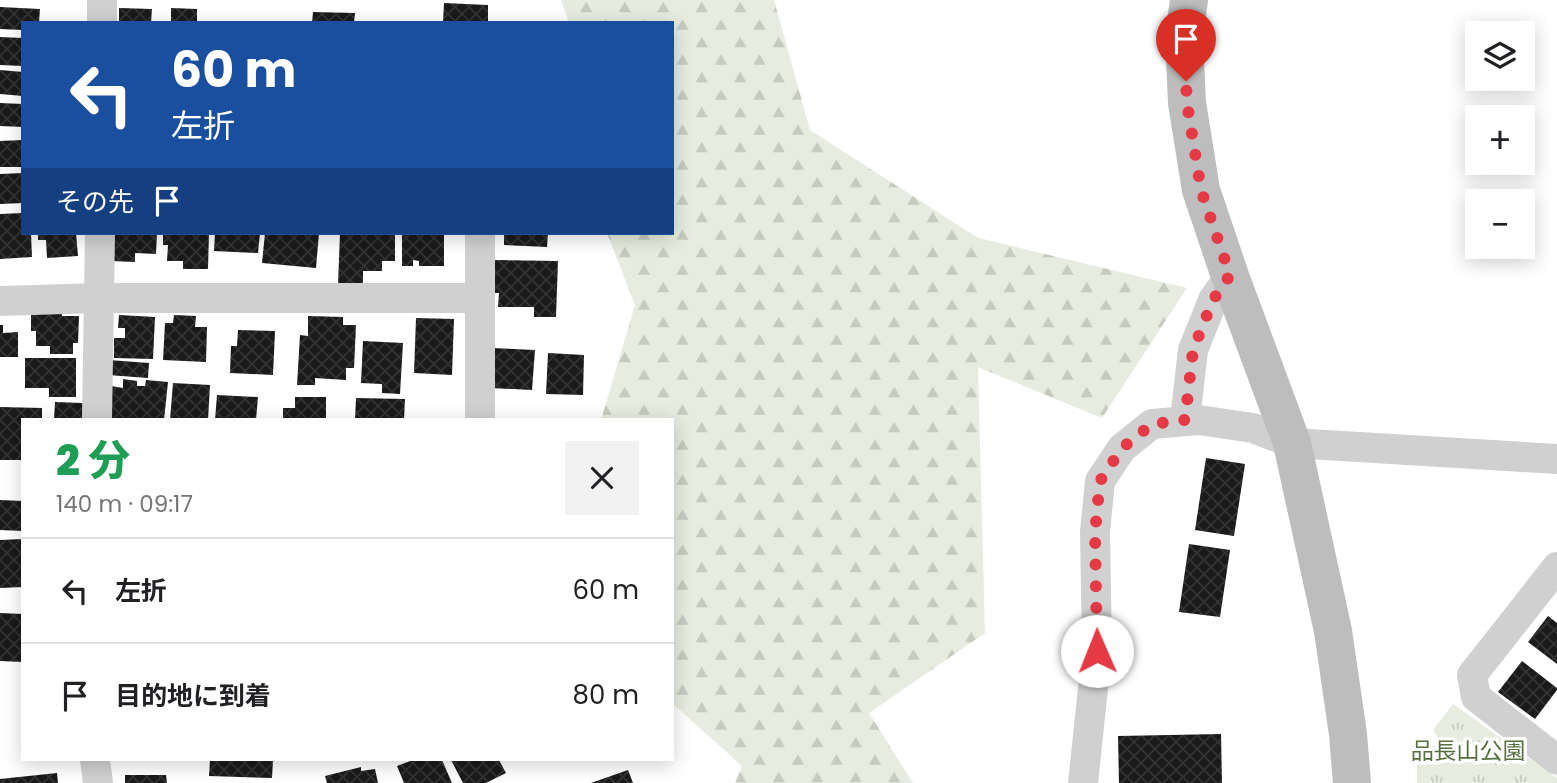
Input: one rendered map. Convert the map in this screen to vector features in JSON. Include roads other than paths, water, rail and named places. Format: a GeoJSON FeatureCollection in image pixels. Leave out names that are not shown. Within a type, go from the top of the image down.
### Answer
{"type":"FeatureCollection","features":[{"type":"Feature","properties":{"kind":"street"},"geometry":{"type":"LineString","coordinates":[[102,0],[102,21]]}},
{"type":"Feature","properties":{"kind":"street"},"geometry":{"type":"LineString","coordinates":[[1189,0],[1184,37],[1187,103],[1201,190],[1292,443],[1333,631],[1348,734],[1352,783]]}},
{"type":"Feature","properties":{"kind":"street"},"geometry":{"type":"LineString","coordinates":[[97,418],[100,235]]}},
{"type":"Feature","properties":{"kind":"street"},"geometry":{"type":"LineString","coordinates":[[480,236],[480,418]]}},
{"type":"Feature","properties":{"kind":"street"},"geometry":{"type":"LineString","coordinates":[[1185,420],[1193,350],[1213,300],[1230,275]]}},
{"type":"Feature","properties":{"kind":"street"},"geometry":{"type":"LineString","coordinates":[[0,300],[480,298]]}},
{"type":"Feature","properties":{"kind":"street"},"geometry":{"type":"LineString","coordinates":[[1083,783],[1097,651],[1095,532],[1100,481],[1122,448],[1152,424],[1199,420],[1253,428],[1292,443],[1557,459]]}},
{"type":"Feature","properties":{"kind":"street"},"geometry":{"type":"LineString","coordinates":[[1557,567],[1472,676],[1476,697],[1557,761]]}},
{"type":"Feature","properties":{"kind":"street"},"geometry":{"type":"LineString","coordinates":[[95,761],[98,783]]}},
{"type":"Feature","properties":{"kind":"park label","name":"品長山公園"},"geometry":{"type":"Point","coordinates":[1468,751]}}]}
